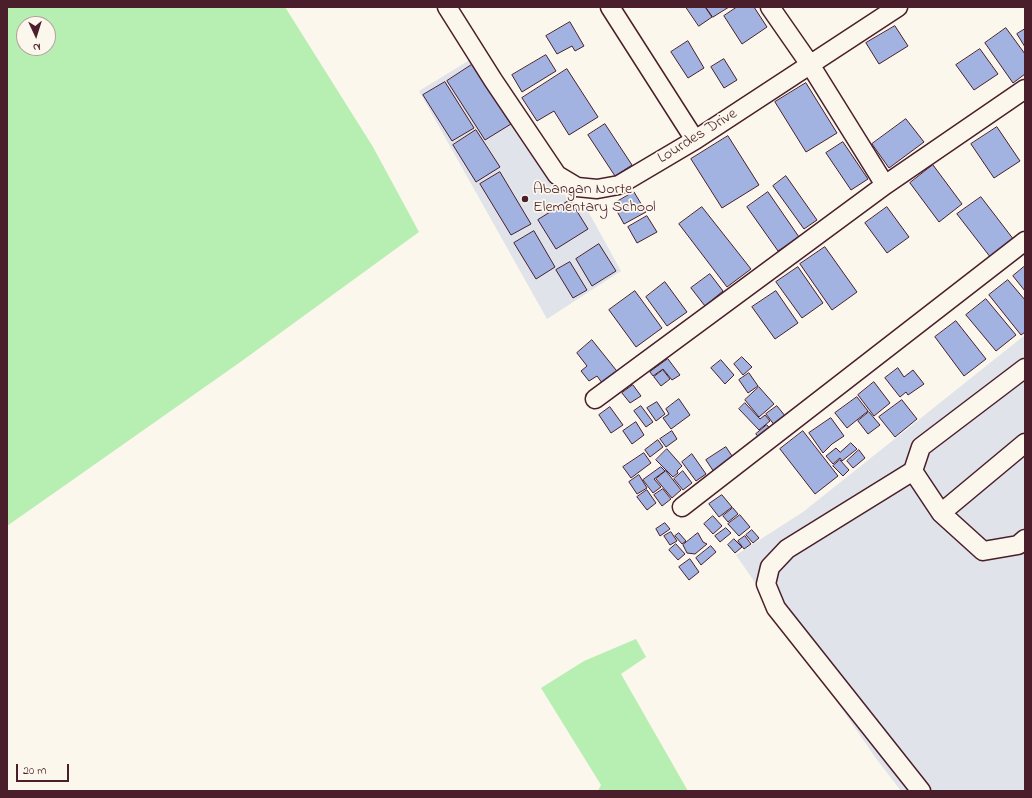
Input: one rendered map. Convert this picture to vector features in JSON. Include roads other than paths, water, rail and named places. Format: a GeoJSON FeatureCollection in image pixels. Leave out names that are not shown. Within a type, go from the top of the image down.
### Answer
{"type":"FeatureCollection","features":[{"type":"Feature","properties":{"kind":"street","name":"Lourdes Drive"},"geometry":{"type":"LineString","coordinates":[[447,7],[493,80],[557,175],[577,186],[597,189],[619,185],[695,140],[811,66],[898,7]]}},
{"type":"Feature","properties":{"kind":"street"},"geometry":{"type":"LineString","coordinates":[[610,7],[695,140]]}},
{"type":"Feature","properties":{"kind":"street"},"geometry":{"type":"LineString","coordinates":[[770,7],[811,66],[885,185]]}},
{"type":"Feature","properties":{"kind":"street"},"geometry":{"type":"LineString","coordinates":[[595,399],[885,185],[1025,89]]}},
{"type":"Feature","properties":{"kind":"street"},"geometry":{"type":"LineString","coordinates":[[682,507],[1025,242]]}},
{"type":"Feature","properties":{"kind":"street"},"geometry":{"type":"LineString","coordinates":[[921,791],[776,608],[766,584],[770,567],[787,549],[913,471],[921,448],[1025,368]]}},
{"type":"Feature","properties":{"kind":"street"},"geometry":{"type":"LineString","coordinates":[[941,513],[1025,443]]}},
{"type":"Feature","properties":{"kind":"street"},"geometry":{"type":"LineString","coordinates":[[913,471],[941,513],[983,551],[1018,545],[1025,539]]}},
{"type":"Feature","properties":{"kind":"place","name":"Abangan Norte Elementary School"},"geometry":{"type":"Point","coordinates":[525,199]}}]}
